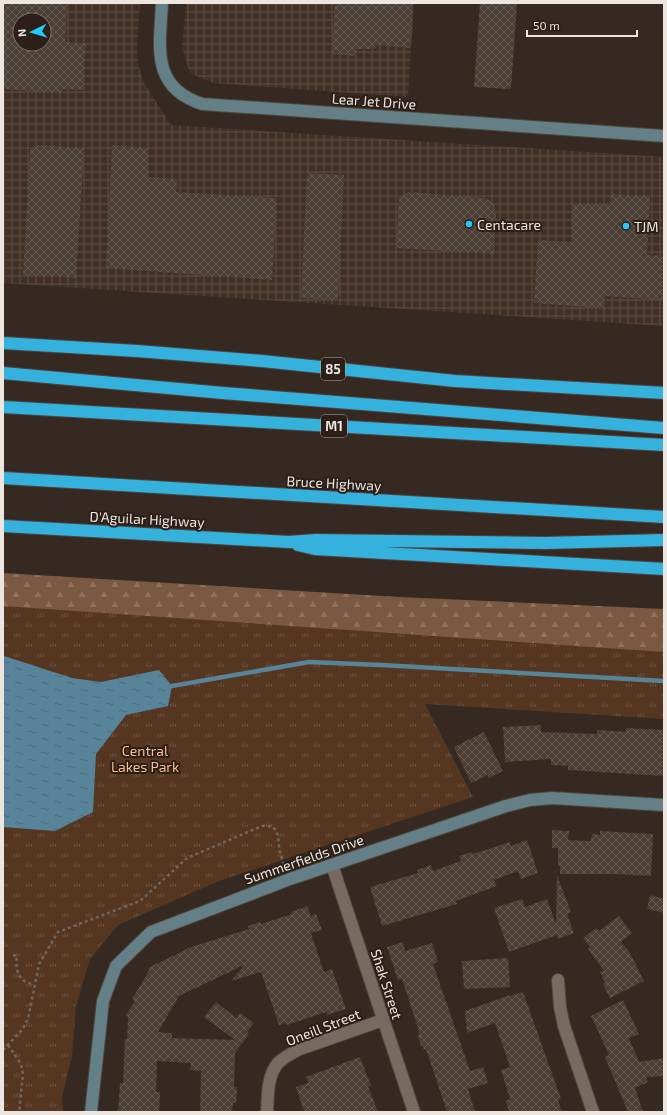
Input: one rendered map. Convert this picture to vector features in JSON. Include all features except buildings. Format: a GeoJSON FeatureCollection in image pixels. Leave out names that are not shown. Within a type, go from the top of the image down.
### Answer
{"type":"FeatureCollection","features":[{"type":"Feature","properties":{"kind":"highway","name":"85"},"geometry":{"type":"LineString","coordinates":[[3,344],[137,351],[262,361],[455,381],[664,393]]}},
{"type":"Feature","properties":{"kind":"highway"},"geometry":{"type":"LineString","coordinates":[[3,373],[224,393],[664,428]]}},
{"type":"Feature","properties":{"kind":"highway","name":"M1"},"geometry":{"type":"LineString","coordinates":[[3,407],[664,445]]}},
{"type":"Feature","properties":{"kind":"highway","name":"Bruce Highway"},"geometry":{"type":"LineString","coordinates":[[3,478],[664,517]]}},
{"type":"Feature","properties":{"kind":"highway","name":"D'Aguilar Highway"},"geometry":{"type":"LineString","coordinates":[[3,526],[289,542]]}},
{"type":"Feature","properties":{"kind":"highway"},"geometry":{"type":"LineString","coordinates":[[289,542],[316,540],[545,543],[664,540]]}},
{"type":"Feature","properties":{"kind":"highway"},"geometry":{"type":"LineString","coordinates":[[289,542],[315,549],[664,569]]}},
{"type":"Feature","properties":{"kind":"street","name":"Lear Jet Drive"},"geometry":{"type":"LineString","coordinates":[[162,3],[160,50],[162,68],[174,88],[188,98],[202,104],[664,136]]}},
{"type":"Feature","properties":{"kind":"street","name":"Summerfields Drive"},"geometry":{"type":"LineString","coordinates":[[91,1112],[103,1001],[116,966],[151,932],[290,879],[506,806],[530,800],[552,798],[664,805]]}},
{"type":"Feature","properties":{"kind":"street","name":"Shak Street"},"geometry":{"type":"LineString","coordinates":[[332,865],[414,1112]]}},
{"type":"Feature","properties":{"kind":"street"},"geometry":{"type":"LineString","coordinates":[[558,980],[560,1006],[564,1026],[593,1112]]}},
{"type":"Feature","properties":{"kind":"street","name":"Oneill Street"},"geometry":{"type":"LineString","coordinates":[[267,1112],[272,1073],[278,1063],[300,1049],[383,1020]]}},
{"type":"Feature","properties":{"kind":"path"},"geometry":{"type":"LineString","coordinates":[[3,1050],[22,1030],[28,1019],[39,964],[58,932],[140,901],[187,858],[262,826],[274,828],[280,844],[279,851],[290,879]]}},
{"type":"Feature","properties":{"kind":"path"},"geometry":{"type":"LineString","coordinates":[[13,955],[17,956],[16,965],[22,980],[34,984]]}},
{"type":"Feature","properties":{"kind":"path"},"geometry":{"type":"LineString","coordinates":[[8,1045],[21,1064],[23,1074],[19,1112]]}},
{"type":"Feature","properties":{"kind":"shaded area"},"geometry":{"type":"Polygon","coordinates":[[[3,3],[140,3],[137,46],[138,64],[144,83],[171,125],[664,157],[664,326],[3,283],[3,3]]]}},
{"type":"Feature","properties":{"kind":"shaded area"},"geometry":{"type":"Polygon","coordinates":[[[186,3],[414,3],[408,97],[213,83],[190,73],[182,48],[186,3]]]}},
{"type":"Feature","properties":{"kind":"green space"},"geometry":{"type":"Polygon","coordinates":[[[3,573],[399,597],[664,609],[664,664],[3,610],[3,573]]]}},
{"type":"Feature","properties":{"kind":"green space","name":"Central Lakes Park"},"geometry":{"type":"Polygon","coordinates":[[[3,606],[664,652],[664,719],[425,704],[473,797],[219,881],[118,925],[90,959],[76,1006],[72,1056],[62,1097],[63,1112],[3,1112],[3,606]]]}},
{"type":"Feature","properties":{"kind":"water"},"geometry":{"type":"Polygon","coordinates":[[[4,656],[72,678],[101,682],[159,670],[172,686],[168,706],[126,715],[96,754],[93,812],[55,831],[3,827],[4,656]]]}},
{"type":"Feature","properties":{"kind":"waterway"},"geometry":{"type":"LineString","coordinates":[[172,686],[309,662],[664,681]]}},
{"type":"Feature","properties":{"kind":"place","name":"Centacare"},"geometry":{"type":"Point","coordinates":[469,224]}},
{"type":"Feature","properties":{"kind":"place","name":"TJM"},"geometry":{"type":"Point","coordinates":[626,226]}}]}
